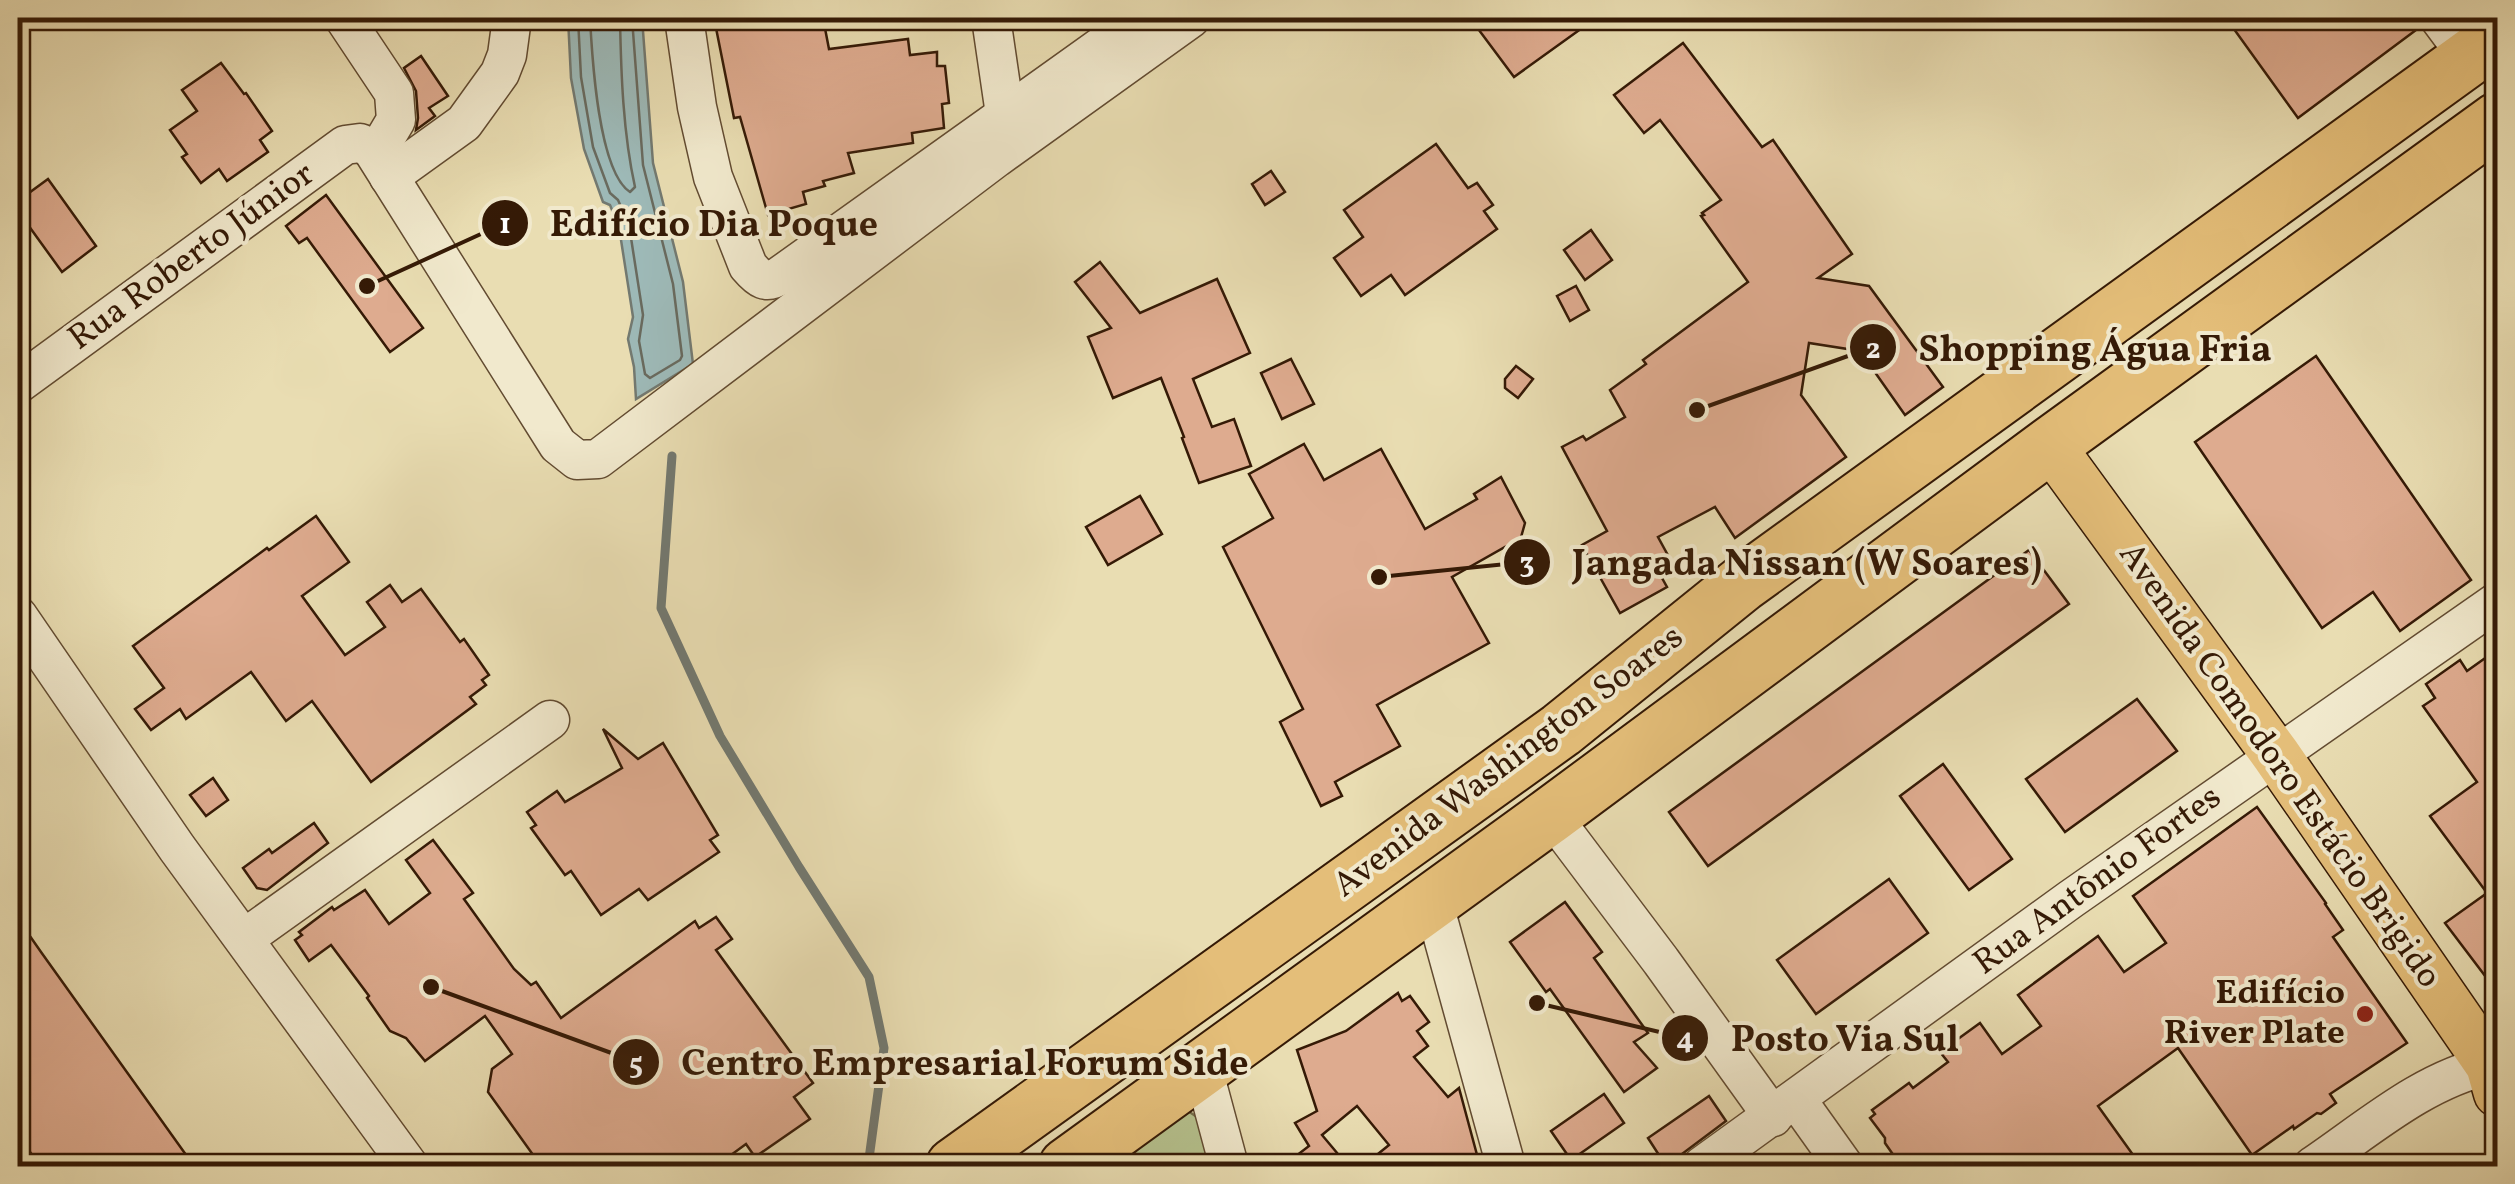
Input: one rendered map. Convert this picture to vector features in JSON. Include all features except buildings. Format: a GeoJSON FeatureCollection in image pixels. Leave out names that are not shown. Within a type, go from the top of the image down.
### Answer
{"type":"FeatureCollection","features":[{"type":"Feature","properties":{"kind":"highway","name":"Avenida Washington Soares"},"geometry":{"type":"LineString","coordinates":[[954,1166],[1561,730],[1742,584],[2468,37]]}},
{"type":"Feature","properties":{"kind":"highway","name":"Avenida Washington Soares"},"geometry":{"type":"LineString","coordinates":[[1067,1166],[2498,120]]}},
{"type":"Feature","properties":{"kind":"main road","name":"Avenida Comodoro Estácio Brigido"},"geometry":{"type":"LineString","coordinates":[[2050,445],[2276,755],[2495,1073]]}},
{"type":"Feature","properties":{"kind":"street"},"geometry":{"type":"LineString","coordinates":[[344,18],[394,93],[396,120],[382,142],[379,160],[558,446],[576,460],[598,459],[996,158],[1192,18]]}},
{"type":"Feature","properties":{"kind":"street"},"geometry":{"type":"LineString","coordinates":[[379,160],[464,123],[500,73],[507,55],[512,18]]}},
{"type":"Feature","properties":{"kind":"street"},"geometry":{"type":"LineString","coordinates":[[684,18],[696,107],[713,176],[748,266],[765,281],[781,275],[1140,18]]}},
{"type":"Feature","properties":{"kind":"street"},"geometry":{"type":"LineString","coordinates":[[991,18],[1005,114]]}},
{"type":"Feature","properties":{"kind":"street","name":"Rua Roberto Júnior"},"geometry":{"type":"LineString","coordinates":[[18,384],[345,145],[360,143],[379,160]]}},
{"type":"Feature","properties":{"kind":"street","name":"Rua Antônio Fortes"},"geometry":{"type":"LineString","coordinates":[[1702,1166],[2071,899],[2498,601]]}},
{"type":"Feature","properties":{"kind":"street"},"geometry":{"type":"LineString","coordinates":[[18,616],[177,848],[409,1166]]}},
{"type":"Feature","properties":{"kind":"street"},"geometry":{"type":"LineString","coordinates":[[245,938],[550,720]]}},
{"type":"Feature","properties":{"kind":"street"},"geometry":{"type":"LineString","coordinates":[[1551,815],[1661,961],[1785,1108],[1844,1166]]}},
{"type":"Feature","properties":{"kind":"street"},"geometry":{"type":"LineString","coordinates":[[1433,901],[1506,1166]]}},
{"type":"Feature","properties":{"kind":"street"},"geometry":{"type":"LineString","coordinates":[[1202,1069],[1229,1166]]}},
{"type":"Feature","properties":{"kind":"street"},"geometry":{"type":"LineString","coordinates":[[2313,1166],[2428,1088],[2454,1075],[2495,1073]]}},
{"type":"Feature","properties":{"kind":"green space"},"geometry":{"type":"Polygon","coordinates":[[[1188,1111],[1197,1117],[1210,1166],[1122,1166],[1167,1118],[1188,1111]]]}},
{"type":"Feature","properties":{"kind":"water"},"geometry":{"type":"Polygon","coordinates":[[[568,18],[642,18],[653,163],[683,282],[693,364],[636,399],[628,339],[633,317],[619,227],[610,205],[603,202],[584,149],[571,78],[568,18]]]}},
{"type":"Feature","properties":{"kind":"waterway"},"geometry":{"type":"LineString","coordinates":[[672,456],[661,608],[720,736],[869,977],[884,1048],[868,1166]]}},
{"type":"Feature","properties":{"kind":"place","name":"Edifício Dia Poque"},"geometry":{"type":"Point","coordinates":[367,286]}},
{"type":"Feature","properties":{"kind":"place","name":"Shopping Água Fria"},"geometry":{"type":"Point","coordinates":[1697,410]}},
{"type":"Feature","properties":{"kind":"place","name":"Jangada Nissan (W Soares)"},"geometry":{"type":"Point","coordinates":[1379,577]}},
{"type":"Feature","properties":{"kind":"place","name":"Centro Empresarial Forum Side"},"geometry":{"type":"Point","coordinates":[431,987]}},
{"type":"Feature","properties":{"kind":"place","name":"Posto Via Sul"},"geometry":{"type":"Point","coordinates":[1537,1003]}},
{"type":"Feature","properties":{"kind":"place","name":"Edifício River Plate"},"geometry":{"type":"Point","coordinates":[2365,1014]}}]}
